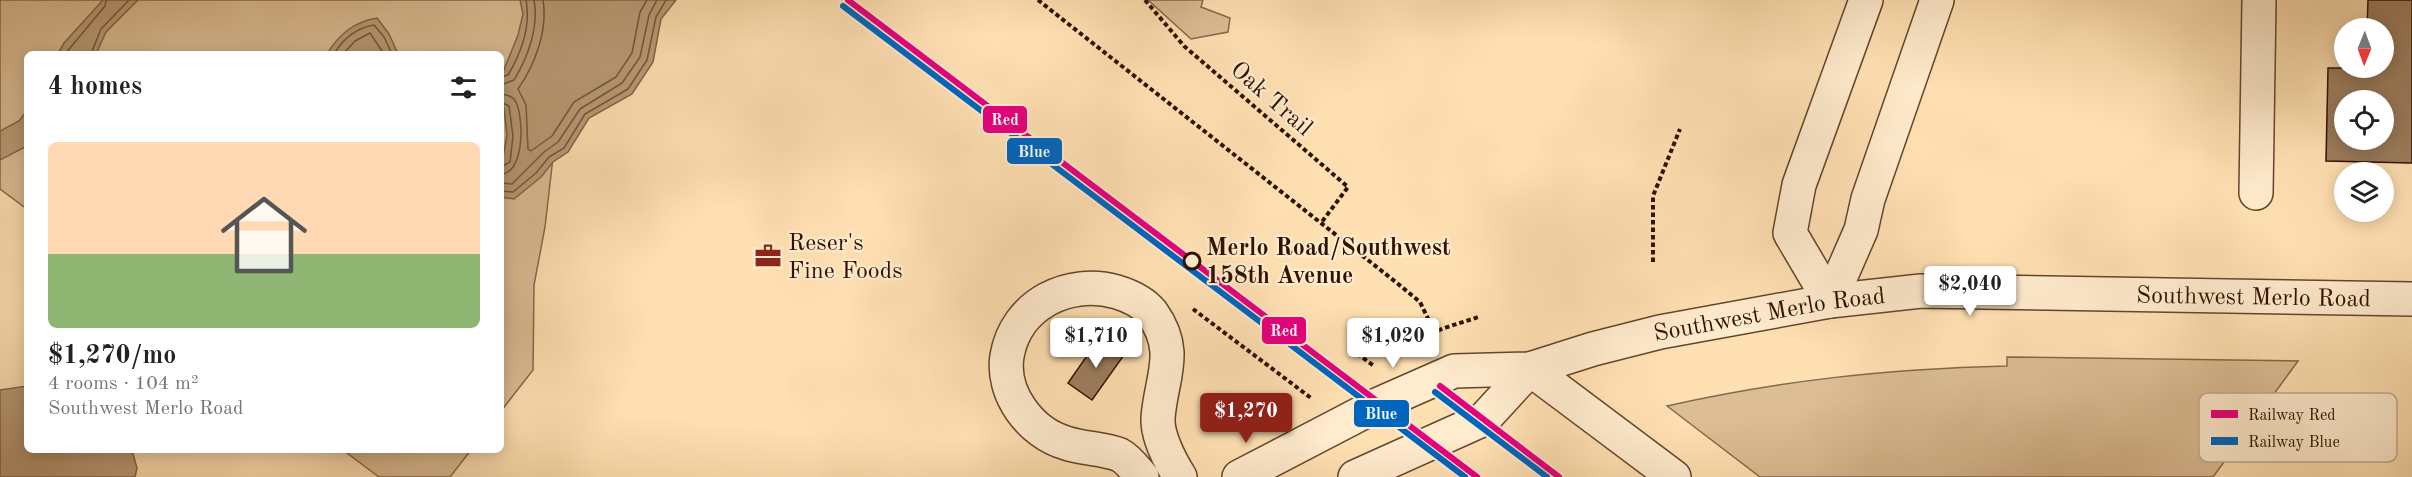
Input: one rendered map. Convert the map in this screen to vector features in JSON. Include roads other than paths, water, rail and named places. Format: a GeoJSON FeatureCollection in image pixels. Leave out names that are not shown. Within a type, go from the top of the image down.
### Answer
{"type":"FeatureCollection","features":[{"type":"Feature","properties":{"kind":"street"},"geometry":{"type":"LineString","coordinates":[[1830,301],[1790,233],[1799,185],[1866,0]]}},
{"type":"Feature","properties":{"kind":"street"},"geometry":{"type":"LineString","coordinates":[[1830,301],[1861,230],[1868,199],[1937,0]]}},
{"type":"Feature","properties":{"kind":"street"},"geometry":{"type":"LineString","coordinates":[[2256,193],[2259,0]]}},
{"type":"Feature","properties":{"kind":"street"},"geometry":{"type":"LineString","coordinates":[[1142,477],[1122,456],[1065,443],[1036,428],[1019,408],[1009,382],[1007,358],[1014,333],[1031,311],[1052,295],[1076,288],[1103,288],[1130,296],[1150,311],[1165,337],[1168,360],[1158,419],[1169,460],[1180,477]]}},
{"type":"Feature","properties":{"kind":"street","name":"Southwest Merlo Road"},"geometry":{"type":"LineString","coordinates":[[1239,477],[1378,404],[1454,371],[1530,369],[1660,332],[1830,301],[1921,291],[2412,299]]}},
{"type":"Feature","properties":{"kind":"street"},"geometry":{"type":"LineString","coordinates":[[1355,477],[1484,419],[1530,369],[1674,477]]}},
{"type":"Feature","properties":{"kind":"water"},"geometry":{"type":"Polygon","coordinates":[[[103,0],[138,0],[106,32],[97,51],[60,51],[64,43],[103,0]]]}},
{"type":"Feature","properties":{"kind":"water"},"geometry":{"type":"Polygon","coordinates":[[[520,0],[676,0],[661,19],[653,62],[632,94],[589,118],[568,152],[553,162],[541,177],[514,199],[504,197],[504,152],[507,135],[504,110],[504,70],[518,35],[523,14],[520,0]]]}},
{"type":"Feature","properties":{"kind":"water"},"geometry":{"type":"Polygon","coordinates":[[[377,18],[389,34],[397,51],[329,51],[348,30],[377,18]]]}},
{"type":"Feature","properties":{"kind":"water"},"geometry":{"type":"Polygon","coordinates":[[[24,115],[24,148],[0,160],[0,131],[19,121],[24,115]]]}},
{"type":"Feature","properties":{"kind":"water"},"geometry":{"type":"Polygon","coordinates":[[[24,386],[24,453],[133,453],[137,468],[135,477],[0,477],[0,390],[24,386]]]}},
{"type":"Feature","properties":{"kind":"rail line","name":"Red"},"geometry":{"type":"LineString","coordinates":[[848,0],[1477,477]]}},
{"type":"Feature","properties":{"kind":"rail line","name":"Blue"},"geometry":{"type":"LineString","coordinates":[[843,6],[1465,477]]}},
{"type":"Feature","properties":{"kind":"rail line","name":"Red"},"geometry":{"type":"LineString","coordinates":[[1440,386],[1559,477]]}},
{"type":"Feature","properties":{"kind":"rail line","name":"Blue"},"geometry":{"type":"LineString","coordinates":[[1435,392],[1547,477]]}},
{"type":"Feature","properties":{"kind":"place","name":"Reser's Fine Foods"},"geometry":{"type":"Point","coordinates":[768,256]}},
{"type":"Feature","properties":{"kind":"place","name":"Merlo Road/Southwest 158th Avenue"},"geometry":{"type":"Point","coordinates":[1192,261]}}]}
